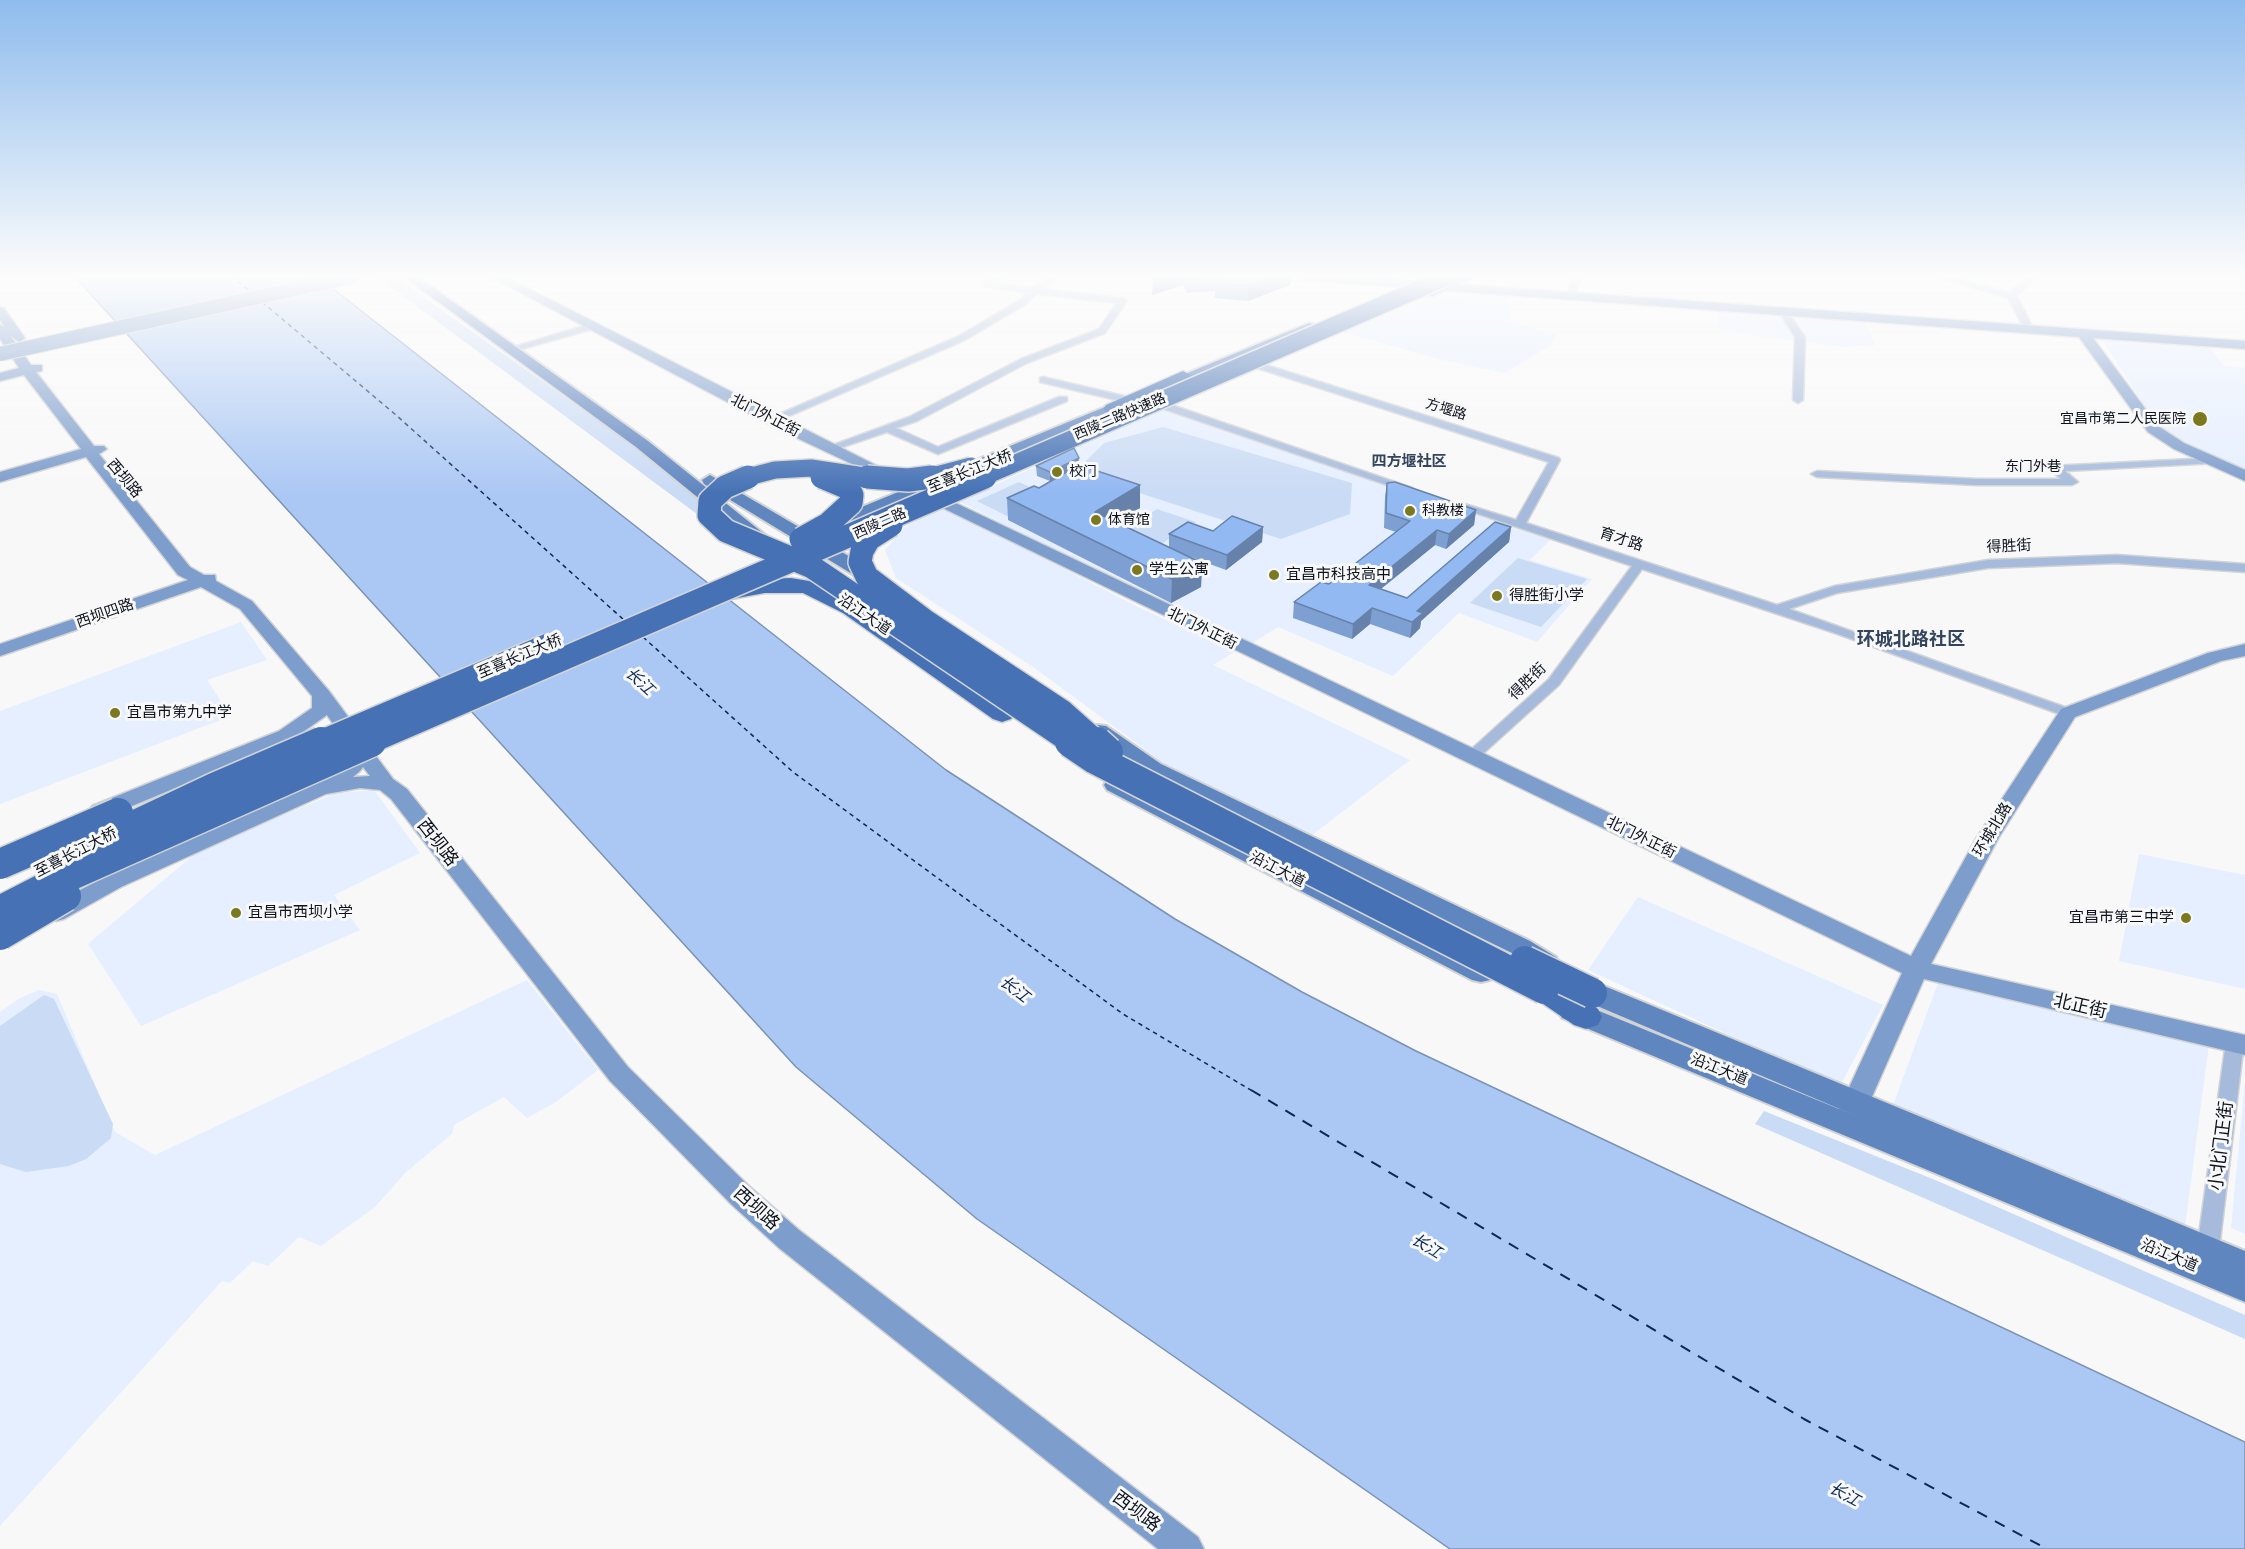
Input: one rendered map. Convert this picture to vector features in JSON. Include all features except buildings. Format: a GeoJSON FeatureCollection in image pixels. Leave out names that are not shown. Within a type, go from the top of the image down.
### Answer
{"type":"FeatureCollection","features":[{"type":"Feature","properties":{"kind":"highway"},"geometry":{"type":"LineString","coordinates":[[1112,409],[1248,348]]}},
{"type":"Feature","properties":{"kind":"highway","name":"西陵二路快速路"},"geometry":{"type":"LineString","coordinates":[[1049,440],[1269,348]]}},
{"type":"Feature","properties":{"kind":"highway","name":"西陵二路快速路"},"geometry":{"type":"LineString","coordinates":[[1024,459],[1279,348]]}},
{"type":"Feature","properties":{"kind":"highway","name":"至喜长江大桥"},"geometry":{"type":"LineString","coordinates":[[0,911],[392,721],[1049,440]]}},
{"type":"Feature","properties":{"kind":"highway"},"geometry":{"type":"LineString","coordinates":[[1049,440],[953,472],[918,479],[881,479],[811,468],[790,468],[758,473],[737,480],[716,494],[709,505],[709,515],[726,531],[812,567],[1102,755],[1544,989],[1589,1005]]}},
{"type":"Feature","properties":{"kind":"highway","name":"至喜长江大桥"},"geometry":{"type":"LineString","coordinates":[[392,721],[677,610],[1024,459]]}},
{"type":"Feature","properties":{"kind":"highway"},"geometry":{"type":"LineString","coordinates":[[1024,459],[890,525],[869,539],[861,555],[861,570],[882,590],[924,620],[1062,711],[1102,755]]}},
{"type":"Feature","properties":{"kind":"highway"},"geometry":{"type":"LineString","coordinates":[[797,549],[844,511],[850,503],[852,495],[841,483],[809,474],[771,477],[738,489],[724,502],[723,512],[728,519],[741,528],[822,564],[1102,755]]}},
{"type":"Feature","properties":{"kind":"highway"},"geometry":{"type":"LineString","coordinates":[[677,610],[740,589],[765,586],[807,587],[851,608],[1002,714],[1102,755],[1157,781],[1359,883],[1589,1005]]}},
{"type":"Feature","properties":{"kind":"highway"},"geometry":{"type":"LineString","coordinates":[[3,871],[216,772],[392,721]]}},
{"type":"Feature","properties":{"kind":"highway"},"geometry":{"type":"LineString","coordinates":[[0,935],[107,874],[284,793],[392,721]]}},
{"type":"Feature","properties":{"kind":"highway"},"geometry":{"type":"LineString","coordinates":[[0,924],[66,884]]}},
{"type":"Feature","properties":{"kind":"main road","name":"西坝路"},"geometry":{"type":"LineString","coordinates":[[16,348],[184,571],[249,598],[280,625],[393,789],[619,1074],[741,1196],[840,1281],[1186,1549]]}},
{"type":"Feature","properties":{"kind":"main road"},"geometry":{"type":"LineString","coordinates":[[0,352],[17,348]]}},
{"type":"Feature","properties":{"kind":"main road"},"geometry":{"type":"LineString","coordinates":[[0,352],[17,348]]}},
{"type":"Feature","properties":{"kind":"main road","name":"西坝路"},"geometry":{"type":"LineString","coordinates":[[20,348],[31,368]]}},
{"type":"Feature","properties":{"kind":"main road","name":"沿江大道"},"geometry":{"type":"LineString","coordinates":[[509,348],[642,444],[797,549],[881,583],[1154,769],[1521,947],[1589,1005]]}},
{"type":"Feature","properties":{"kind":"main road","name":"沿江大道"},"geometry":{"type":"LineString","coordinates":[[525,348],[657,440],[690,468],[1103,778],[1158,809],[1497,981],[1589,1005],[1851,1112],[2245,1265]]}},
{"type":"Feature","properties":{"kind":"main road","name":"北门外正街"},"geometry":{"type":"LineString","coordinates":[[635,348],[771,420],[1916,969]]}},
{"type":"Feature","properties":{"kind":"main road","name":"西陵二路"},"geometry":{"type":"LineString","coordinates":[[1132,400],[1263,348]]}},
{"type":"Feature","properties":{"kind":"main road","name":"西陵二路"},"geometry":{"type":"LineString","coordinates":[[797,549],[927,495],[1162,405],[1292,348]]}},
{"type":"Feature","properties":{"kind":"main road"},"geometry":{"type":"LineString","coordinates":[[2094,348],[2147,422],[2179,446],[2245,476]]}},
{"type":"Feature","properties":{"kind":"main road"},"geometry":{"type":"LineString","coordinates":[[0,375],[31,368]]}},
{"type":"Feature","properties":{"kind":"main road","name":"西陵二路"},"geometry":{"type":"LineString","coordinates":[[797,549],[927,495],[1112,409]]}},
{"type":"Feature","properties":{"kind":"main road"},"geometry":{"type":"LineString","coordinates":[[0,477],[94,450]]}},
{"type":"Feature","properties":{"kind":"main road","name":"西坝路"},"geometry":{"type":"LineString","coordinates":[[205,580],[246,605],[322,695],[345,718]]}},
{"type":"Feature","properties":{"kind":"main road","name":"西坝四路"},"geometry":{"type":"LineString","coordinates":[[0,650],[205,580]]}},
{"type":"Feature","properties":{"kind":"main road"},"geometry":{"type":"LineString","coordinates":[[2068,713],[2215,657],[2245,650]]}},
{"type":"Feature","properties":{"kind":"main road"},"geometry":{"type":"LineString","coordinates":[[286,735],[319,712],[323,706],[322,695]]}},
{"type":"Feature","properties":{"kind":"main road","name":"环城北路"},"geometry":{"type":"LineString","coordinates":[[1851,1112],[1916,969],[1988,837],[2068,713]]}},
{"type":"Feature","properties":{"kind":"main road"},"geometry":{"type":"LineString","coordinates":[[3,871],[145,791],[286,735],[345,718]]}},
{"type":"Feature","properties":{"kind":"main road"},"geometry":{"type":"LineString","coordinates":[[3,871],[345,718]]}},
{"type":"Feature","properties":{"kind":"main road"},"geometry":{"type":"LineString","coordinates":[[0,948],[44,920],[113,882],[330,784],[353,767],[364,746]]}},
{"type":"Feature","properties":{"kind":"main road"},"geometry":{"type":"LineString","coordinates":[[66,884],[364,746]]}},
{"type":"Feature","properties":{"kind":"main road"},"geometry":{"type":"LineString","coordinates":[[306,796],[351,783],[393,789]]}},
{"type":"Feature","properties":{"kind":"main road","name":"北正街"},"geometry":{"type":"LineString","coordinates":[[1916,969],[2240,1043]]}},
{"type":"Feature","properties":{"kind":"main road","name":"沿江大道"},"geometry":{"type":"LineString","coordinates":[[1851,1112],[2245,1288]]}},
{"type":"Feature","properties":{"kind":"street"},"geometry":{"type":"LineString","coordinates":[[771,420],[938,348]]}},
{"type":"Feature","properties":{"kind":"street"},"geometry":{"type":"LineString","coordinates":[[830,448],[889,429],[957,398],[1024,362],[1059,348]]}},
{"type":"Feature","properties":{"kind":"street"},"geometry":{"type":"LineString","coordinates":[[1798,400],[1800,348]]}},
{"type":"Feature","properties":{"kind":"street","name":"方堰路"},"geometry":{"type":"LineString","coordinates":[[1257,365],[1555,460],[1519,525]]}},
{"type":"Feature","properties":{"kind":"street"},"geometry":{"type":"LineString","coordinates":[[1042,380],[1132,400]]}},
{"type":"Feature","properties":{"kind":"street"},"geometry":{"type":"LineString","coordinates":[[889,429],[938,451],[1063,399]]}},
{"type":"Feature","properties":{"kind":"street"},"geometry":{"type":"LineString","coordinates":[[1162,405],[1422,493]]}},
{"type":"Feature","properties":{"kind":"street","name":"东门外巷"},"geometry":{"type":"LineString","coordinates":[[1817,474],[1977,482],[2072,482],[2055,468],[2212,461]]}},
{"type":"Feature","properties":{"kind":"street","name":"育才路"},"geometry":{"type":"LineString","coordinates":[[1443,500],[1780,609],[2068,713]]}},
{"type":"Feature","properties":{"kind":"street","name":"得胜街"},"geometry":{"type":"LineString","coordinates":[[1780,609],[1834,590],[1988,564],[2117,560],[2245,568]]}},
{"type":"Feature","properties":{"kind":"street","name":"得胜街"},"geometry":{"type":"LineString","coordinates":[[1471,757],[1554,682],[1640,563]]}},
{"type":"Feature","properties":{"kind":"street","name":"小北门正街"},"geometry":{"type":"LineString","coordinates":[[2208,1249],[2240,1043]]}},
{"type":"Feature","properties":{"kind":"shaded area"},"geometry":{"type":"Polygon","coordinates":[[[473,348],[496,348],[704,496],[697,514],[473,348]]]}},
{"type":"Feature","properties":{"kind":"shaded area"},"geometry":{"type":"Polygon","coordinates":[[[1400,348],[1546,348],[1505,373],[1442,360],[1400,348]]]}},
{"type":"Feature","properties":{"kind":"shaded area","name":"宜昌市第二人民医院"},"geometry":{"type":"Polygon","coordinates":[[[2108,348],[2211,348],[2224,366],[2245,368],[2245,471],[2198,450],[2162,427],[2148,411],[2108,348]]]}},
{"type":"Feature","properties":{"kind":"shaded area","name":"宜昌市科技高中"},"geometry":{"type":"Polygon","coordinates":[[[1163,410],[1550,540],[1530,560],[1592,579],[1537,642],[1459,613],[1393,676],[1278,627],[1248,646],[958,501],[1163,410]]]}},
{"type":"Feature","properties":{"kind":"shaded area"},"geometry":{"type":"Polygon","coordinates":[[[1163,427],[1352,483],[1350,514],[1281,539],[1075,472],[1104,443],[1163,427]]]}},
{"type":"Feature","properties":{"kind":"shaded area"},"geometry":{"type":"Polygon","coordinates":[[[1019,482],[1050,496],[1007,516],[977,501],[1019,482]]]}},
{"type":"Feature","properties":{"kind":"shaded area"},"geometry":{"type":"Polygon","coordinates":[[[944,507],[1140,608],[1236,651],[1213,665],[1410,760],[1299,845],[1184,778],[1033,667],[896,578],[885,550],[905,527],[944,507]]]}},
{"type":"Feature","properties":{"kind":"shaded area"},"geometry":{"type":"Polygon","coordinates":[[[1157,509],[1196,522],[1150,551],[1113,537],[1157,509]]]}},
{"type":"Feature","properties":{"kind":"shaded area"},"geometry":{"type":"Polygon","coordinates":[[[1518,558],[1587,579],[1541,627],[1470,603],[1518,558]]]}},
{"type":"Feature","properties":{"kind":"shaded area","name":"宜昌市第九中学"},"geometry":{"type":"Polygon","coordinates":[[[241,622],[267,660],[207,680],[231,716],[0,804],[0,711],[241,622]]]}},
{"type":"Feature","properties":{"kind":"shaded area","name":"宜昌市西坝小学"},"geometry":{"type":"Polygon","coordinates":[[[374,790],[420,853],[334,895],[360,930],[141,1026],[88,944],[198,851],[336,793],[374,790]]]}},
{"type":"Feature","properties":{"kind":"shaded area","name":"宜昌市第三中学"},"geometry":{"type":"Polygon","coordinates":[[[2139,854],[2245,875],[2245,989],[2119,961],[2139,854]]]}},
{"type":"Feature","properties":{"kind":"shaded area"},"geometry":{"type":"Polygon","coordinates":[[[1638,897],[1883,1005],[1840,1086],[1588,970],[1638,897]]]}},
{"type":"Feature","properties":{"kind":"shaded area"},"geometry":{"type":"Polygon","coordinates":[[[527,980],[598,1070],[556,1102],[527,1118],[504,1097],[454,1125],[452,1134],[405,1173],[375,1207],[321,1246],[299,1237],[268,1266],[253,1261],[230,1283],[222,1281],[0,1526],[0,1012],[20,998],[39,990],[57,994],[115,1132],[155,1155],[527,980]]]}},
{"type":"Feature","properties":{"kind":"shaded area"},"geometry":{"type":"Polygon","coordinates":[[[1938,983],[2209,1044],[2184,1234],[1892,1108],[1938,983]]]}},
{"type":"Feature","properties":{"kind":"shaded area"},"geometry":{"type":"Polygon","coordinates":[[[44,995],[54,999],[113,1124],[111,1138],[86,1159],[69,1166],[26,1172],[0,1164],[0,1026],[44,995]]]}},
{"type":"Feature","properties":{"kind":"shaded area"},"geometry":{"type":"Polygon","coordinates":[[[2245,1081],[2245,1234],[2231,1228],[2245,1081]]]}},
{"type":"Feature","properties":{"kind":"shaded area"},"geometry":{"type":"Polygon","coordinates":[[[1764,1111],[1940,1182],[2245,1315],[2245,1339],[1755,1124],[1764,1111]]]}},
{"type":"Feature","properties":{"kind":"water","name":"长江"},"geometry":{"type":"Polygon","coordinates":[[[140,348],[409,348],[946,770],[1175,919],[1302,992],[1416,1051],[2245,1442],[2245,1549],[1450,1549],[977,1219],[796,1067],[140,348]]]}},
{"type":"Feature","properties":{"kind":"ferry route"},"geometry":{"type":"LineString","coordinates":[[317,348],[396,415],[624,620]]}},
{"type":"Feature","properties":{"kind":"ferry route"},"geometry":{"type":"LineString","coordinates":[[643,637],[793,772],[1123,1014],[1254,1092]]}},
{"type":"Feature","properties":{"kind":"ferry route"},"geometry":{"type":"LineString","coordinates":[[1251,1090],[1804,1419],[2047,1549]]}},
{"type":"Feature","properties":{"kind":"place","name":"宜昌市第二人民医院"},"geometry":{"type":"Point","coordinates":[2200,419]}},
{"type":"Feature","properties":{"kind":"place","name":"校门"},"geometry":{"type":"Point","coordinates":[1057,472]}},
{"type":"Feature","properties":{"kind":"place","name":"科教楼"},"geometry":{"type":"Point","coordinates":[1410,511]}},
{"type":"Feature","properties":{"kind":"place","name":"体育馆"},"geometry":{"type":"Point","coordinates":[1096,520]}},
{"type":"Feature","properties":{"kind":"place","name":"学生公寓"},"geometry":{"type":"Point","coordinates":[1137,570]}},
{"type":"Feature","properties":{"kind":"place","name":"宜昌市科技高中"},"geometry":{"type":"Point","coordinates":[1274,575]}},
{"type":"Feature","properties":{"kind":"place","name":"得胜街小学"},"geometry":{"type":"Point","coordinates":[1497,596]}},
{"type":"Feature","properties":{"kind":"place","name":"宜昌市第九中学"},"geometry":{"type":"Point","coordinates":[115,713]}},
{"type":"Feature","properties":{"kind":"place","name":"宜昌市西坝小学"},"geometry":{"type":"Point","coordinates":[236,913]}},
{"type":"Feature","properties":{"kind":"place","name":"宜昌市第三中学"},"geometry":{"type":"Point","coordinates":[2186,918]}},
{"type":"Feature","properties":{"kind":"district","name":"四方堰社区"},"geometry":{"type":"Point","coordinates":[1409,462]}},
{"type":"Feature","properties":{"kind":"district","name":"环城北路社区"},"geometry":{"type":"Point","coordinates":[1911,640]}}]}
